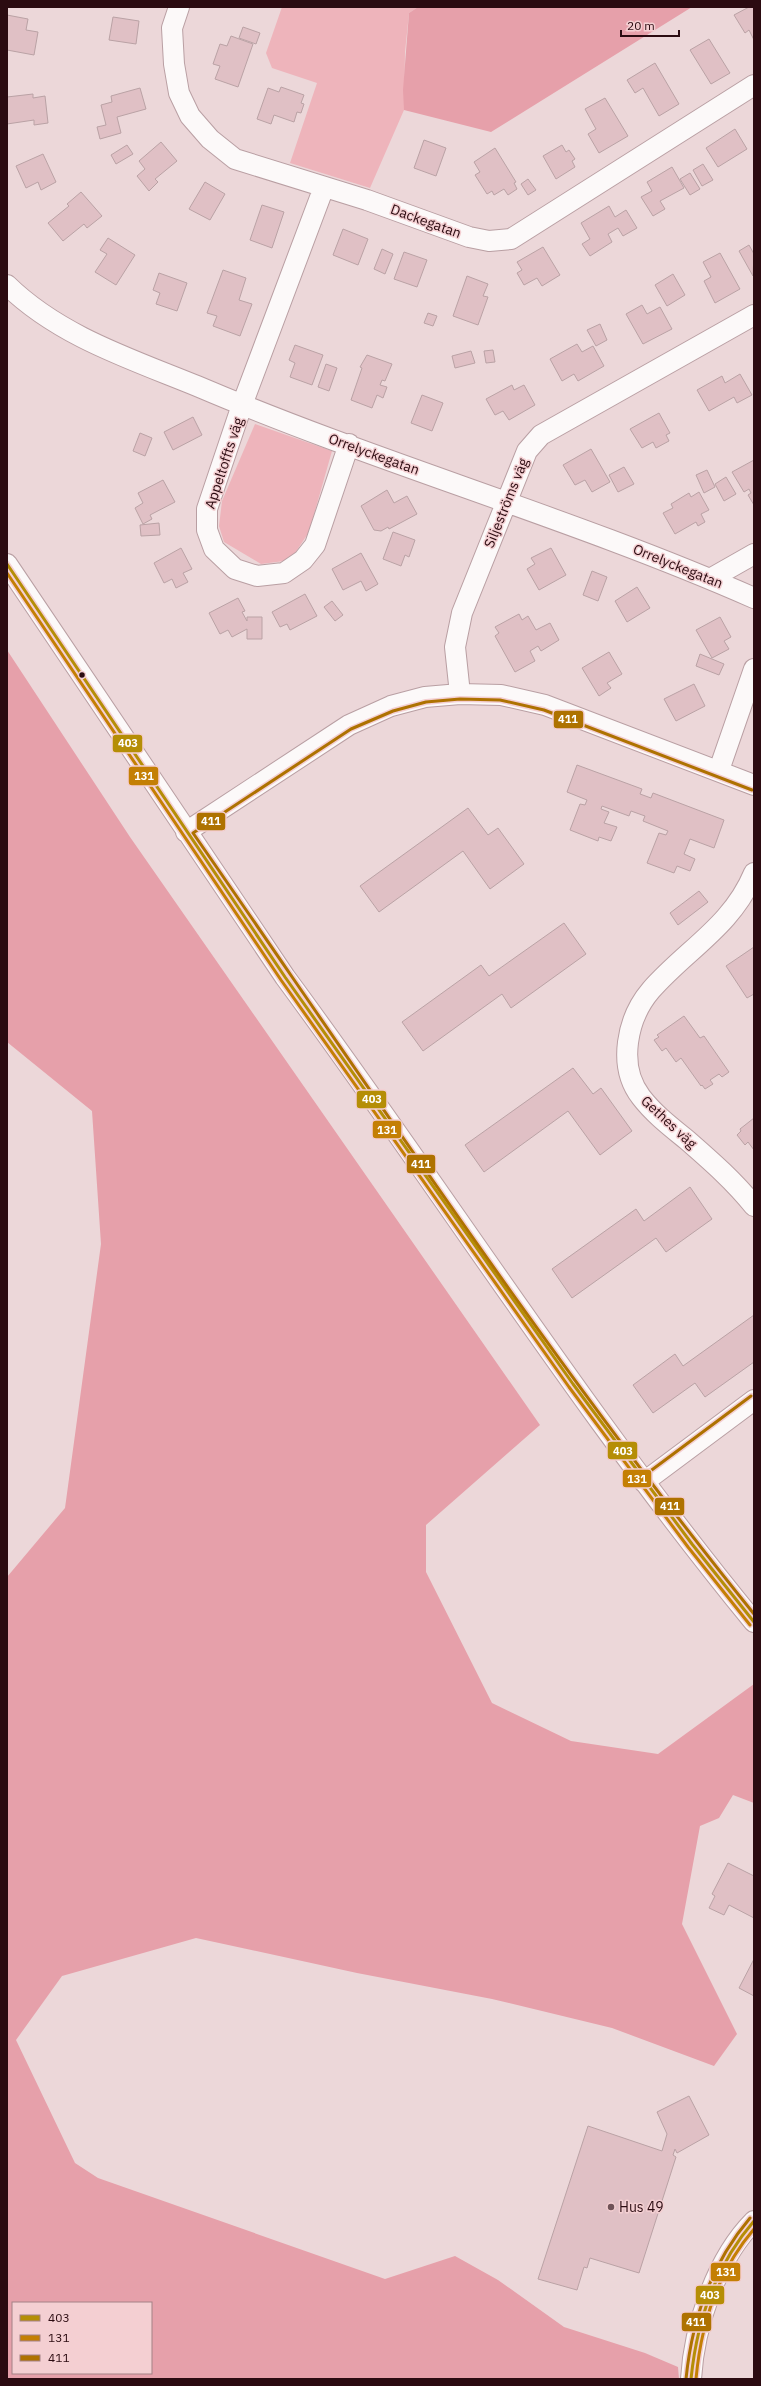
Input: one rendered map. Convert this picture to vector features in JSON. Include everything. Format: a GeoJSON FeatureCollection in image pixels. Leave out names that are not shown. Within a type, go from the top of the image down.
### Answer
{"type":"FeatureCollection","features":[{"type":"Feature","properties":{"kind":"street","name":"Dackegatan"},"geometry":{"type":"LineString","coordinates":[[179,7],[172,28],[174,64],[179,93],[190,116],[210,139],[235,159],[324,187],[469,237],[489,241],[511,239],[754,85]]}},
{"type":"Feature","properties":{"kind":"street","name":"Appeltoffts väg"},"geometry":{"type":"LineString","coordinates":[[324,187],[242,406],[207,509],[207,530],[214,549],[235,569],[257,576],[284,572],[302,560],[315,545],[349,444]]}},
{"type":"Feature","properties":{"kind":"street","name":"Orrelyckegatan"},"geometry":{"type":"LineString","coordinates":[[7,285],[19,297],[70,331],[102,347],[242,406],[614,540],[754,598]]}},
{"type":"Feature","properties":{"kind":"street","name":"Siljeströms väg"},"geometry":{"type":"LineString","coordinates":[[460,694],[455,648],[462,613],[527,451],[541,435],[754,315]]}},
{"type":"Feature","properties":{"kind":"street"},"geometry":{"type":"LineString","coordinates":[[710,579],[754,554]]}},
{"type":"Feature","properties":{"kind":"street"},"geometry":{"type":"LineString","coordinates":[[7,564],[285,977],[644,1482],[754,1622]]}},
{"type":"Feature","properties":{"kind":"street"},"geometry":{"type":"LineString","coordinates":[[719,770],[754,669]]}},
{"type":"Feature","properties":{"kind":"street"},"geometry":{"type":"LineString","coordinates":[[186,832],[349,725],[392,706],[426,697],[460,694],[501,695],[545,705],[719,770],[754,785]]}},
{"type":"Feature","properties":{"kind":"street","name":"Gethes väg"},"geometry":{"type":"LineString","coordinates":[[754,872],[737,905],[701,944],[650,991],[631,1024],[627,1049],[628,1074],[640,1096],[659,1117],[739,1187],[754,1206]]}},
{"type":"Feature","properties":{"kind":"street"},"geometry":{"type":"LineString","coordinates":[[644,1482],[754,1400]]}},
{"type":"Feature","properties":{"kind":"street"},"geometry":{"type":"LineString","coordinates":[[691,2379],[692,2358],[706,2305],[725,2261],[754,2221]]}},
{"type":"Feature","properties":{"kind":"shaded area"},"geometry":{"type":"Polygon","coordinates":[[[282,7],[418,7],[409,13],[405,52],[404,110],[370,188],[290,163],[317,83],[272,68],[266,53],[282,7]]]}},
{"type":"Feature","properties":{"kind":"shaded area"},"geometry":{"type":"Polygon","coordinates":[[[418,7],[692,7],[491,132],[404,110],[403,90],[409,13],[418,7]]]}},
{"type":"Feature","properties":{"kind":"shaded area"},"geometry":{"type":"Polygon","coordinates":[[[255,424],[332,451],[309,532],[295,553],[284,561],[261,564],[224,542],[219,526],[222,501],[255,424]]]}},
{"type":"Feature","properties":{"kind":"shaded area"},"geometry":{"type":"Polygon","coordinates":[[[7,650],[130,837],[540,1425],[426,1525],[426,1572],[492,1703],[571,1741],[658,1754],[754,1684],[754,1803],[733,1795],[719,1818],[700,1826],[682,1924],[737,2034],[714,2066],[612,2028],[492,1999],[357,1973],[196,1938],[62,1976],[16,2040],[75,2163],[98,2178],[385,2279],[455,2256],[498,2280],[564,2327],[645,2353],[678,2367],[679,2379],[7,2379],[7,1577],[65,1508],[101,1244],[92,1111],[7,1042],[7,650]]]}},
{"type":"Feature","properties":{"kind":"building"},"geometry":{"type":"Polygon","coordinates":[[[749,7],[754,7],[754,40],[749,30],[745,33],[734,15],[749,7]]]}},
{"type":"Feature","properties":{"kind":"building"},"geometry":{"type":"Polygon","coordinates":[[[7,15],[28,19],[26,30],[38,32],[34,55],[7,50],[7,15]]]}},
{"type":"Feature","properties":{"kind":"building"},"geometry":{"type":"Polygon","coordinates":[[[113,17],[139,21],[136,44],[109,40],[113,17]]]}},
{"type":"Feature","properties":{"kind":"building"},"geometry":{"type":"Polygon","coordinates":[[[243,27],[260,33],[256,44],[239,38],[243,27]]]}},
{"type":"Feature","properties":{"kind":"building"},"geometry":{"type":"Polygon","coordinates":[[[231,36],[253,44],[238,87],[215,79],[220,66],[213,64],[220,44],[227,46],[231,36]]]}},
{"type":"Feature","properties":{"kind":"building"},"geometry":{"type":"Polygon","coordinates":[[[709,39],[730,73],[711,84],[690,50],[709,39]]]}},
{"type":"Feature","properties":{"kind":"building"},"geometry":{"type":"Polygon","coordinates":[[[655,63],[679,104],[659,116],[643,88],[635,93],[627,80],[655,63]]]}},
{"type":"Feature","properties":{"kind":"building"},"geometry":{"type":"Polygon","coordinates":[[[281,87],[304,95],[301,103],[304,104],[301,113],[297,112],[294,122],[274,115],[271,124],[257,119],[268,88],[279,92],[281,87]]]}},
{"type":"Feature","properties":{"kind":"building"},"geometry":{"type":"Polygon","coordinates":[[[140,88],[146,109],[117,117],[121,133],[100,139],[97,127],[106,125],[101,105],[112,102],[111,96],[140,88]]]}},
{"type":"Feature","properties":{"kind":"building"},"geometry":{"type":"Polygon","coordinates":[[[33,94],[33,98],[45,96],[48,123],[34,125],[34,120],[7,124],[7,97],[33,94]]]}},
{"type":"Feature","properties":{"kind":"building"},"geometry":{"type":"Polygon","coordinates":[[[605,98],[628,136],[599,153],[588,134],[596,129],[585,109],[605,98]]]}},
{"type":"Feature","properties":{"kind":"building"},"geometry":{"type":"Polygon","coordinates":[[[735,129],[747,149],[718,167],[706,148],[735,129]]]}},
{"type":"Feature","properties":{"kind":"building"},"geometry":{"type":"Polygon","coordinates":[[[424,140],[446,148],[436,176],[414,168],[424,140]]]}},
{"type":"Feature","properties":{"kind":"building"},"geometry":{"type":"Polygon","coordinates":[[[161,142],[177,161],[155,179],[158,182],[149,191],[137,176],[145,169],[139,161],[161,142]]]}},
{"type":"Feature","properties":{"kind":"building"},"geometry":{"type":"Polygon","coordinates":[[[127,145],[133,154],[116,164],[111,155],[127,145]]]}},
{"type":"Feature","properties":{"kind":"building"},"geometry":{"type":"Polygon","coordinates":[[[562,145],[566,152],[569,150],[575,159],[572,161],[575,167],[556,179],[543,156],[562,145]]]}},
{"type":"Feature","properties":{"kind":"building"},"geometry":{"type":"Polygon","coordinates":[[[495,148],[516,182],[514,183],[517,189],[508,195],[504,189],[494,195],[492,191],[487,194],[475,175],[480,172],[474,162],[495,148]]]}},
{"type":"Feature","properties":{"kind":"building"},"geometry":{"type":"Polygon","coordinates":[[[43,154],[56,182],[41,190],[38,182],[26,188],[16,166],[43,154]]]}},
{"type":"Feature","properties":{"kind":"building"},"geometry":{"type":"Polygon","coordinates":[[[703,164],[713,180],[702,186],[693,170],[703,164]]]}},
{"type":"Feature","properties":{"kind":"building"},"geometry":{"type":"Polygon","coordinates":[[[672,167],[684,188],[660,201],[665,209],[653,216],[641,197],[652,191],[647,182],[672,167]]]}},
{"type":"Feature","properties":{"kind":"building"},"geometry":{"type":"Polygon","coordinates":[[[690,173],[700,189],[690,195],[680,179],[690,173]]]}},
{"type":"Feature","properties":{"kind":"building"},"geometry":{"type":"Polygon","coordinates":[[[528,179],[536,190],[528,195],[521,184],[528,179]]]}},
{"type":"Feature","properties":{"kind":"building"},"geometry":{"type":"Polygon","coordinates":[[[205,182],[225,194],[210,220],[189,209],[205,182]]]}},
{"type":"Feature","properties":{"kind":"building"},"geometry":{"type":"Polygon","coordinates":[[[81,192],[102,216],[87,228],[84,224],[63,241],[48,223],[69,206],[67,204],[81,192]]]}},
{"type":"Feature","properties":{"kind":"building"},"geometry":{"type":"Polygon","coordinates":[[[262,205],[284,212],[272,248],[250,240],[262,205]]]}},
{"type":"Feature","properties":{"kind":"building"},"geometry":{"type":"Polygon","coordinates":[[[609,206],[615,217],[626,210],[637,228],[623,236],[618,228],[608,234],[612,242],[590,256],[582,244],[590,239],[581,223],[609,206]]]}},
{"type":"Feature","properties":{"kind":"building"},"geometry":{"type":"Polygon","coordinates":[[[343,229],[368,239],[358,265],[333,255],[343,229]]]}},
{"type":"Feature","properties":{"kind":"building"},"geometry":{"type":"Polygon","coordinates":[[[108,238],[135,255],[116,285],[95,272],[107,254],[100,250],[108,238]]]}},
{"type":"Feature","properties":{"kind":"building"},"geometry":{"type":"Polygon","coordinates":[[[749,245],[754,254],[753,276],[739,251],[749,245]]]}},
{"type":"Feature","properties":{"kind":"building"},"geometry":{"type":"Polygon","coordinates":[[[543,247],[560,275],[542,286],[537,278],[524,285],[517,273],[522,270],[517,262],[543,247]]]}},
{"type":"Feature","properties":{"kind":"building"},"geometry":{"type":"Polygon","coordinates":[[[382,249],[393,254],[385,274],[374,269],[382,249]]]}},
{"type":"Feature","properties":{"kind":"building"},"geometry":{"type":"Polygon","coordinates":[[[404,252],[427,260],[417,287],[394,279],[404,252]]]}},
{"type":"Feature","properties":{"kind":"building"},"geometry":{"type":"Polygon","coordinates":[[[720,253],[740,289],[715,303],[704,281],[711,277],[703,262],[720,253]]]}},
{"type":"Feature","properties":{"kind":"building"},"geometry":{"type":"Polygon","coordinates":[[[223,270],[246,278],[239,300],[252,304],[240,336],[213,326],[217,316],[207,313],[223,270]]]}},
{"type":"Feature","properties":{"kind":"building"},"geometry":{"type":"Polygon","coordinates":[[[159,273],[187,283],[177,311],[156,304],[160,293],[153,290],[159,273]]]}},
{"type":"Feature","properties":{"kind":"building"},"geometry":{"type":"Polygon","coordinates":[[[673,274],[685,295],[667,306],[655,285],[673,274]]]}},
{"type":"Feature","properties":{"kind":"building"},"geometry":{"type":"Polygon","coordinates":[[[467,276],[488,284],[483,296],[488,297],[478,325],[453,316],[467,276]]]}},
{"type":"Feature","properties":{"kind":"building"},"geometry":{"type":"Polygon","coordinates":[[[642,305],[647,314],[660,307],[672,329],[643,344],[626,314],[642,305]]]}},
{"type":"Feature","properties":{"kind":"building"},"geometry":{"type":"Polygon","coordinates":[[[428,313],[437,316],[433,326],[424,323],[428,313]]]}},
{"type":"Feature","properties":{"kind":"building"},"geometry":{"type":"Polygon","coordinates":[[[600,324],[607,340],[596,346],[587,330],[600,324]]]}},
{"type":"Feature","properties":{"kind":"building"},"geometry":{"type":"Polygon","coordinates":[[[577,344],[582,352],[593,346],[604,366],[578,381],[574,374],[562,381],[550,359],[577,344]]]}},
{"type":"Feature","properties":{"kind":"building"},"geometry":{"type":"Polygon","coordinates":[[[295,345],[323,355],[312,385],[290,377],[295,363],[289,360],[295,345]]]}},
{"type":"Feature","properties":{"kind":"building"},"geometry":{"type":"Polygon","coordinates":[[[493,350],[495,362],[486,363],[484,351],[493,350]]]}},
{"type":"Feature","properties":{"kind":"building"},"geometry":{"type":"Polygon","coordinates":[[[471,351],[475,363],[455,368],[452,356],[471,351]]]}},
{"type":"Feature","properties":{"kind":"building"},"geometry":{"type":"Polygon","coordinates":[[[367,355],[392,364],[385,381],[382,380],[380,385],[387,387],[383,398],[377,395],[372,408],[351,400],[362,368],[360,367],[367,355]]]}},
{"type":"Feature","properties":{"kind":"building"},"geometry":{"type":"Polygon","coordinates":[[[326,364],[337,368],[329,391],[318,387],[326,364]]]}},
{"type":"Feature","properties":{"kind":"building"},"geometry":{"type":"Polygon","coordinates":[[[740,374],[752,395],[737,403],[734,397],[709,411],[697,390],[722,376],[725,383],[740,374]]]}},
{"type":"Feature","properties":{"kind":"building"},"geometry":{"type":"Polygon","coordinates":[[[512,385],[514,390],[524,385],[535,405],[509,420],[503,411],[495,415],[486,399],[512,385]]]}},
{"type":"Feature","properties":{"kind":"building"},"geometry":{"type":"Polygon","coordinates":[[[422,395],[443,403],[432,431],[411,423],[422,395]]]}},
{"type":"Feature","properties":{"kind":"building"},"geometry":{"type":"Polygon","coordinates":[[[659,413],[670,433],[666,435],[669,441],[656,448],[653,442],[642,448],[630,429],[659,413]]]}},
{"type":"Feature","properties":{"kind":"building"},"geometry":{"type":"Polygon","coordinates":[[[193,417],[202,435],[173,450],[164,432],[193,417]]]}},
{"type":"Feature","properties":{"kind":"building"},"geometry":{"type":"Polygon","coordinates":[[[140,433],[152,438],[145,456],[133,451],[140,433]]]}},
{"type":"Feature","properties":{"kind":"building"},"geometry":{"type":"Polygon","coordinates":[[[591,449],[610,482],[592,492],[585,480],[575,485],[563,465],[591,449]]]}},
{"type":"Feature","properties":{"kind":"building"},"geometry":{"type":"Polygon","coordinates":[[[754,460],[754,505],[748,495],[751,493],[749,489],[744,492],[732,472],[754,460]]]}},
{"type":"Feature","properties":{"kind":"building"},"geometry":{"type":"Polygon","coordinates":[[[624,467],[634,484],[618,492],[609,475],[624,467]]]}},
{"type":"Feature","properties":{"kind":"building"},"geometry":{"type":"Polygon","coordinates":[[[707,470],[715,487],[704,493],[696,475],[707,470]]]}},
{"type":"Feature","properties":{"kind":"building"},"geometry":{"type":"Polygon","coordinates":[[[726,477],[736,494],[724,501],[715,484],[726,477]]]}},
{"type":"Feature","properties":{"kind":"building"},"geometry":{"type":"Polygon","coordinates":[[[163,480],[175,502],[150,515],[152,519],[143,524],[135,508],[143,503],[138,493],[163,480]]]}},
{"type":"Feature","properties":{"kind":"building"},"geometry":{"type":"Polygon","coordinates":[[[387,490],[394,503],[407,496],[417,514],[389,529],[388,527],[381,531],[374,530],[361,506],[387,490]]]}},
{"type":"Feature","properties":{"kind":"building"},"geometry":{"type":"Polygon","coordinates":[[[699,492],[709,510],[701,514],[705,522],[698,526],[696,522],[675,534],[663,513],[673,508],[671,504],[689,493],[691,497],[699,492]]]}},
{"type":"Feature","properties":{"kind":"building"},"geometry":{"type":"Polygon","coordinates":[[[159,523],[160,535],[141,536],[140,525],[159,523]]]}},
{"type":"Feature","properties":{"kind":"building"},"geometry":{"type":"Polygon","coordinates":[[[393,532],[415,540],[409,557],[405,555],[401,566],[383,559],[393,532]]]}},
{"type":"Feature","properties":{"kind":"building"},"geometry":{"type":"Polygon","coordinates":[[[181,548],[192,569],[183,573],[188,582],[176,588],[172,579],[164,583],[154,563],[181,548]]]}},
{"type":"Feature","properties":{"kind":"building"},"geometry":{"type":"Polygon","coordinates":[[[551,548],[566,575],[539,590],[527,569],[535,564],[531,558],[551,548]]]}},
{"type":"Feature","properties":{"kind":"building"},"geometry":{"type":"Polygon","coordinates":[[[361,553],[378,584],[366,591],[361,581],[343,590],[332,569],[361,553]]]}},
{"type":"Feature","properties":{"kind":"building"},"geometry":{"type":"Polygon","coordinates":[[[592,571],[607,577],[598,601],[583,595],[592,571]]]}},
{"type":"Feature","properties":{"kind":"building"},"geometry":{"type":"Polygon","coordinates":[[[637,587],[650,608],[627,622],[615,601],[637,587]]]}},
{"type":"Feature","properties":{"kind":"building"},"geometry":{"type":"Polygon","coordinates":[[[305,594],[317,616],[290,630],[287,624],[280,627],[272,612],[305,594]]]}},
{"type":"Feature","properties":{"kind":"building"},"geometry":{"type":"Polygon","coordinates":[[[238,598],[245,611],[242,612],[247,621],[247,617],[262,617],[262,639],[247,639],[247,629],[232,637],[228,630],[220,634],[209,613],[238,598]]]}},
{"type":"Feature","properties":{"kind":"building"},"geometry":{"type":"Polygon","coordinates":[[[332,601],[343,615],[335,621],[324,607],[332,601]]]}},
{"type":"Feature","properties":{"kind":"building"},"geometry":{"type":"Polygon","coordinates":[[[519,614],[522,620],[528,616],[536,630],[550,623],[559,640],[541,651],[538,646],[530,651],[535,661],[515,672],[495,636],[499,633],[495,627],[519,614]]]}},
{"type":"Feature","properties":{"kind":"building"},"geometry":{"type":"Polygon","coordinates":[[[720,617],[731,637],[724,641],[729,649],[712,658],[696,630],[720,617]]]}},
{"type":"Feature","properties":{"kind":"building"},"geometry":{"type":"Polygon","coordinates":[[[609,652],[622,674],[607,683],[611,688],[599,696],[582,668],[609,652]]]}},
{"type":"Feature","properties":{"kind":"building"},"geometry":{"type":"Polygon","coordinates":[[[700,654],[724,664],[719,675],[696,666],[700,654]]]}},
{"type":"Feature","properties":{"kind":"building"},"geometry":{"type":"Polygon","coordinates":[[[694,684],[705,706],[676,721],[664,699],[694,684]]]}},
{"type":"Feature","properties":{"kind":"building"},"geometry":{"type":"Polygon","coordinates":[[[577,765],[642,789],[640,794],[651,798],[653,793],[724,820],[714,848],[690,839],[684,854],[695,859],[690,871],[677,866],[674,873],[647,863],[659,833],[666,835],[668,831],[643,821],[645,816],[631,811],[629,816],[602,806],[601,809],[609,812],[604,823],[617,827],[611,841],[599,837],[598,841],[570,830],[580,804],[585,805],[587,800],[567,792],[577,765]]]}},
{"type":"Feature","properties":{"kind":"building"},"geometry":{"type":"Polygon","coordinates":[[[468,808],[488,835],[498,828],[524,864],[490,889],[463,851],[379,912],[360,886],[468,808]]]}},
{"type":"Feature","properties":{"kind":"building"},"geometry":{"type":"Polygon","coordinates":[[[699,891],[708,902],[678,925],[670,913],[699,891]]]}},
{"type":"Feature","properties":{"kind":"building"},"geometry":{"type":"Polygon","coordinates":[[[564,923],[586,954],[511,1008],[502,994],[423,1051],[402,1022],[481,965],[489,976],[564,923]]]}},
{"type":"Feature","properties":{"kind":"building"},"geometry":{"type":"Polygon","coordinates":[[[754,947],[754,994],[747,998],[726,966],[754,947]]]}},
{"type":"Feature","properties":{"kind":"building"},"geometry":{"type":"Polygon","coordinates":[[[684,1016],[700,1038],[704,1036],[729,1072],[722,1077],[719,1074],[710,1080],[713,1084],[705,1089],[702,1085],[701,1086],[681,1058],[676,1062],[666,1048],[662,1051],[654,1040],[659,1037],[657,1035],[684,1016]]]}},
{"type":"Feature","properties":{"kind":"building"},"geometry":{"type":"Polygon","coordinates":[[[573,1068],[593,1094],[601,1088],[632,1131],[600,1155],[568,1111],[484,1172],[465,1145],[573,1068]]]}},
{"type":"Feature","properties":{"kind":"building"},"geometry":{"type":"Polygon","coordinates":[[[754,1118],[754,1150],[748,1142],[745,1145],[737,1135],[741,1131],[740,1129],[754,1118]]]}},
{"type":"Feature","properties":{"kind":"building"},"geometry":{"type":"Polygon","coordinates":[[[690,1187],[712,1219],[666,1252],[656,1238],[572,1298],[552,1269],[636,1209],[644,1221],[690,1187]]]}},
{"type":"Feature","properties":{"kind":"building"},"geometry":{"type":"Polygon","coordinates":[[[754,1315],[754,1362],[705,1397],[695,1383],[653,1413],[633,1385],[675,1354],[683,1366],[754,1315]]]}},
{"type":"Feature","properties":{"kind":"building"},"geometry":{"type":"Polygon","coordinates":[[[728,1863],[754,1876],[754,1918],[729,1905],[724,1915],[709,1908],[715,1896],[712,1894],[728,1863]]]}},
{"type":"Feature","properties":{"kind":"building"},"geometry":{"type":"Polygon","coordinates":[[[754,1959],[754,1996],[739,1988],[754,1959]]]}},
{"type":"Feature","properties":{"kind":"building","name":"Hus 49"},"geometry":{"type":"Polygon","coordinates":[[[689,2096],[709,2135],[677,2153],[675,2149],[673,2155],[676,2157],[639,2273],[590,2258],[587,2268],[584,2267],[577,2290],[538,2279],[588,2126],[662,2151],[667,2134],[657,2112],[689,2096]]]}},
{"type":"Feature","properties":{"kind":"transit line","name":"403"},"geometry":{"type":"LineString","coordinates":[[7,564],[285,977],[573,1384],[692,1544],[754,1622]]}},
{"type":"Feature","properties":{"kind":"transit line","name":"131"},"geometry":{"type":"LineString","coordinates":[[7,573],[281,980],[569,1387],[688,1547],[750,1625]]}},
{"type":"Feature","properties":{"kind":"transit line","name":"411"},"geometry":{"type":"LineString","coordinates":[[752,790],[544,710],[500,700],[460,699],[426,702],[393,711],[351,729],[193,833],[397,1130],[536,1327],[607,1424],[754,1614]]}},
{"type":"Feature","properties":{"kind":"transit line","name":"411"},"geometry":{"type":"LineString","coordinates":[[641,1478],[751,1396]]}},
{"type":"Feature","properties":{"kind":"transit line","name":"411"},"geometry":{"type":"LineString","coordinates":[[686,2379],[693,2335],[706,2293],[724,2254],[750,2218]]}},
{"type":"Feature","properties":{"kind":"transit line","name":"403"},"geometry":{"type":"LineString","coordinates":[[691,2379],[698,2336],[710,2295],[729,2256],[740,2238],[754,2221]]}},
{"type":"Feature","properties":{"kind":"transit line","name":"131"},"geometry":{"type":"LineString","coordinates":[[696,2379],[702,2338],[713,2299],[730,2262],[754,2229]]}},
{"type":"Feature","properties":{"kind":"place","name":"Hus 49"},"geometry":{"type":"Point","coordinates":[611,2207]}}]}
